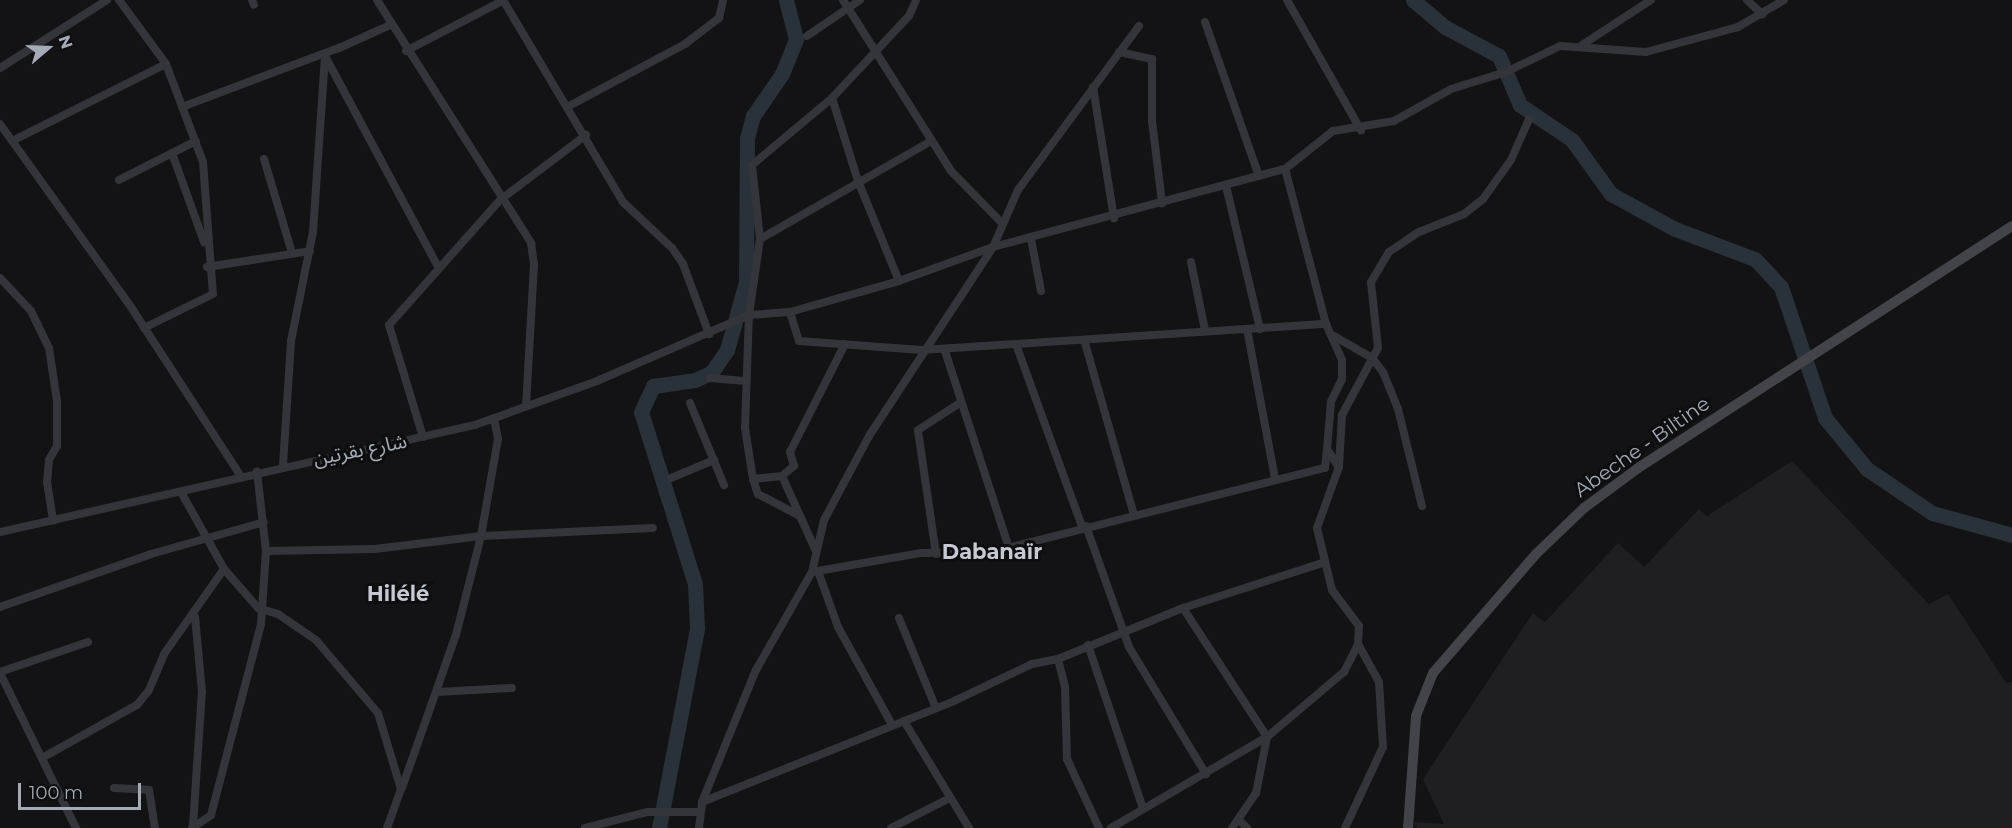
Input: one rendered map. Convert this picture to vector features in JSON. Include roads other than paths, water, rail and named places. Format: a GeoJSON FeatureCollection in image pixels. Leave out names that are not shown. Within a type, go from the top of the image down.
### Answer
{"type":"FeatureCollection","features":[{"type":"Feature","properties":{"kind":"main road","name":"Abeche - Biltine"},"geometry":{"type":"LineString","coordinates":[[1408,828],[1416,716],[1433,673],[1536,554],[1584,508],[1638,468],[2012,226]]}},
{"type":"Feature","properties":{"kind":"street"},"geometry":{"type":"LineString","coordinates":[[0,68],[107,0]]}},
{"type":"Feature","properties":{"kind":"street"},"geometry":{"type":"LineString","coordinates":[[119,0],[166,64],[203,162],[207,267],[213,294],[144,328]]}},
{"type":"Feature","properties":{"kind":"street"},"geometry":{"type":"LineString","coordinates":[[377,0],[406,51],[534,254],[526,406]]}},
{"type":"Feature","properties":{"kind":"street"},"geometry":{"type":"LineString","coordinates":[[406,51],[503,0],[569,106],[623,202],[672,248],[682,264],[709,334]]}},
{"type":"Feature","properties":{"kind":"street"},"geometry":{"type":"LineString","coordinates":[[569,106],[686,44],[719,18],[723,0]]}},
{"type":"Feature","properties":{"kind":"street"},"geometry":{"type":"LineString","coordinates":[[843,0],[951,171],[1000,222]]}},
{"type":"Feature","properties":{"kind":"street"},"geometry":{"type":"LineString","coordinates":[[807,36],[860,0]]}},
{"type":"Feature","properties":{"kind":"street"},"geometry":{"type":"LineString","coordinates":[[799,516],[758,494],[753,479],[745,428],[749,315],[760,239],[752,165],[832,98],[874,48],[909,16],[916,0]]}},
{"type":"Feature","properties":{"kind":"street"},"geometry":{"type":"LineString","coordinates":[[1287,0],[1361,130]]}},
{"type":"Feature","properties":{"kind":"street"},"geometry":{"type":"LineString","coordinates":[[1582,45],[1651,0]]}},
{"type":"Feature","properties":{"kind":"street"},"geometry":{"type":"LineString","coordinates":[[1747,0],[1762,14]]}},
{"type":"Feature","properties":{"kind":"street"},"geometry":{"type":"LineString","coordinates":[[749,315],[790,312],[899,281],[993,248],[1114,218],[1286,169],[1333,131],[1361,130],[1394,121],[1485,76],[1506,72],[1551,49],[1582,45],[1610,52],[1646,52],[1694,42],[1762,14],[1784,0]]}},
{"type":"Feature","properties":{"kind":"street"},"geometry":{"type":"LineString","coordinates":[[1205,22],[1259,176]]}},
{"type":"Feature","properties":{"kind":"street"},"geometry":{"type":"LineString","coordinates":[[325,55],[390,25]]}},
{"type":"Feature","properties":{"kind":"street"},"geometry":{"type":"LineString","coordinates":[[892,725],[838,627],[815,572],[815,549],[824,520],[922,350],[993,248],[1000,222],[1018,190],[1139,26]]}},
{"type":"Feature","properties":{"kind":"street"},"geometry":{"type":"LineString","coordinates":[[182,107],[341,47]]}},
{"type":"Feature","properties":{"kind":"street"},"geometry":{"type":"LineString","coordinates":[[1119,52],[1152,59],[1152,121],[1162,203]]}},
{"type":"Feature","properties":{"kind":"street"},"geometry":{"type":"LineString","coordinates":[[283,465],[291,341],[310,251],[325,55]]}},
{"type":"Feature","properties":{"kind":"street"},"geometry":{"type":"LineString","coordinates":[[325,55],[437,266]]}},
{"type":"Feature","properties":{"kind":"street"},"geometry":{"type":"LineString","coordinates":[[12,141],[166,64]]}},
{"type":"Feature","properties":{"kind":"street"},"geometry":{"type":"LineString","coordinates":[[1093,87],[1114,218]]}},
{"type":"Feature","properties":{"kind":"street"},"geometry":{"type":"LineString","coordinates":[[832,98],[858,181],[899,281]]}},
{"type":"Feature","properties":{"kind":"street"},"geometry":{"type":"LineString","coordinates":[[1112,828],[1267,737],[1331,686],[1358,645],[1359,626],[1332,590],[1322,562],[1317,528],[1339,467],[1342,415],[1378,348],[1371,282],[1389,252],[1419,232],[1464,214],[1483,199],[1511,160],[1529,119]]}},
{"type":"Feature","properties":{"kind":"street"},"geometry":{"type":"LineString","coordinates":[[0,124],[144,328],[240,475]]}},
{"type":"Feature","properties":{"kind":"street"},"geometry":{"type":"LineString","coordinates":[[423,437],[389,325],[437,266],[500,200],[586,135]]}},
{"type":"Feature","properties":{"kind":"street"},"geometry":{"type":"LineString","coordinates":[[119,180],[196,141]]}},
{"type":"Feature","properties":{"kind":"street"},"geometry":{"type":"LineString","coordinates":[[760,239],[931,141]]}},
{"type":"Feature","properties":{"kind":"street"},"geometry":{"type":"LineString","coordinates":[[172,153],[206,250]]}},
{"type":"Feature","properties":{"kind":"street"},"geometry":{"type":"LineString","coordinates":[[264,159],[292,253]]}},
{"type":"Feature","properties":{"kind":"street"},"geometry":{"type":"LineString","coordinates":[[815,572],[936,554],[992,552],[1008,545],[1275,478],[1325,468],[1331,402],[1342,379],[1334,336],[1326,324],[1286,169]]}},
{"type":"Feature","properties":{"kind":"street"},"geometry":{"type":"LineString","coordinates":[[1226,186],[1260,329]]}},
{"type":"Feature","properties":{"kind":"street"},"geometry":{"type":"LineString","coordinates":[[1032,239],[1041,291]]}},
{"type":"Feature","properties":{"kind":"street"},"geometry":{"type":"LineString","coordinates":[[207,267],[310,251]]}},
{"type":"Feature","properties":{"kind":"street"},"geometry":{"type":"LineString","coordinates":[[1191,262],[1205,330]]}},
{"type":"Feature","properties":{"kind":"street"},"geometry":{"type":"LineString","coordinates":[[0,278],[31,311],[49,348],[57,401],[57,446],[49,460],[47,482],[53,521]]}},
{"type":"Feature","properties":{"kind":"street"},"geometry":{"type":"LineString","coordinates":[[790,312],[799,341],[945,351],[1085,343],[1205,330],[1326,324]]}},
{"type":"Feature","properties":{"kind":"street","name":"شارع بقرتين"},"geometry":{"type":"LineString","coordinates":[[0,532],[181,492],[283,465],[423,437],[494,418],[709,334],[749,315]]}},
{"type":"Feature","properties":{"kind":"street"},"geometry":{"type":"LineString","coordinates":[[1247,328],[1275,478]]}},
{"type":"Feature","properties":{"kind":"street"},"geometry":{"type":"LineString","coordinates":[[1334,336],[1372,358],[1398,409],[1422,506]]}},
{"type":"Feature","properties":{"kind":"street"},"geometry":{"type":"LineString","coordinates":[[1085,343],[1134,515]]}},
{"type":"Feature","properties":{"kind":"street"},"geometry":{"type":"LineString","coordinates":[[753,479],[782,476],[794,466],[790,452],[845,344]]}},
{"type":"Feature","properties":{"kind":"street"},"geometry":{"type":"LineString","coordinates":[[1017,348],[1123,631],[1206,774]]}},
{"type":"Feature","properties":{"kind":"street"},"geometry":{"type":"LineString","coordinates":[[945,351],[1008,545]]}},
{"type":"Feature","properties":{"kind":"street"},"geometry":{"type":"LineString","coordinates":[[710,378],[746,381]]}},
{"type":"Feature","properties":{"kind":"street"},"geometry":{"type":"LineString","coordinates":[[690,403],[724,485]]}},
{"type":"Feature","properties":{"kind":"street"},"geometry":{"type":"LineString","coordinates":[[936,554],[918,430],[960,403]]}},
{"type":"Feature","properties":{"kind":"street"},"geometry":{"type":"LineString","coordinates":[[387,828],[437,692],[481,537],[498,438],[494,418]]}},
{"type":"Feature","properties":{"kind":"street"},"geometry":{"type":"LineString","coordinates":[[1327,449],[1339,467]]}},
{"type":"Feature","properties":{"kind":"street"},"geometry":{"type":"LineString","coordinates":[[671,478],[714,460]]}},
{"type":"Feature","properties":{"kind":"street"},"geometry":{"type":"LineString","coordinates":[[192,827],[211,815],[263,609],[266,551],[256,472]]}},
{"type":"Feature","properties":{"kind":"street"},"geometry":{"type":"LineString","coordinates":[[782,476],[815,549]]}},
{"type":"Feature","properties":{"kind":"street"},"geometry":{"type":"LineString","coordinates":[[181,492],[224,569],[263,609],[316,640],[362,690],[387,737],[401,789]]}},
{"type":"Feature","properties":{"kind":"street"},"geometry":{"type":"LineString","coordinates":[[0,606],[151,554],[264,522]]}},
{"type":"Feature","properties":{"kind":"street"},"geometry":{"type":"LineString","coordinates":[[266,551],[375,549],[481,537],[653,528]]}},
{"type":"Feature","properties":{"kind":"street"},"geometry":{"type":"LineString","coordinates":[[702,802],[936,708],[1000,677],[1058,659],[1183,608],[1322,562]]}},
{"type":"Feature","properties":{"kind":"street"},"geometry":{"type":"LineString","coordinates":[[42,758],[137,705],[149,690],[164,654],[195,616],[224,569]]}},
{"type":"Feature","properties":{"kind":"street"},"geometry":{"type":"LineString","coordinates":[[699,828],[698,812],[756,670],[815,572]]}},
{"type":"Feature","properties":{"kind":"street"},"geometry":{"type":"LineString","coordinates":[[1183,608],[1267,737],[1256,794],[1240,821],[1232,828]]}},
{"type":"Feature","properties":{"kind":"street"},"geometry":{"type":"LineString","coordinates":[[192,827],[202,692],[195,616]]}},
{"type":"Feature","properties":{"kind":"street"},"geometry":{"type":"LineString","coordinates":[[899,618],[936,708]]}},
{"type":"Feature","properties":{"kind":"street"},"geometry":{"type":"LineString","coordinates":[[76,828],[0,672],[88,642]]}},
{"type":"Feature","properties":{"kind":"street"},"geometry":{"type":"LineString","coordinates":[[1088,645],[1143,808]]}},
{"type":"Feature","properties":{"kind":"street"},"geometry":{"type":"LineString","coordinates":[[1345,828],[1383,747],[1378,682],[1358,645]]}},
{"type":"Feature","properties":{"kind":"street"},"geometry":{"type":"LineString","coordinates":[[1058,659],[1065,687],[1067,759],[1099,828]]}},
{"type":"Feature","properties":{"kind":"street"},"geometry":{"type":"LineString","coordinates":[[437,692],[512,688]]}},
{"type":"Feature","properties":{"kind":"street"},"geometry":{"type":"LineString","coordinates":[[903,721],[969,828]]}},
{"type":"Feature","properties":{"kind":"street"},"geometry":{"type":"LineString","coordinates":[[114,788],[149,790],[155,828]]}},
{"type":"Feature","properties":{"kind":"street"},"geometry":{"type":"LineString","coordinates":[[891,828],[950,798]]}},
{"type":"Feature","properties":{"kind":"street"},"geometry":{"type":"LineString","coordinates":[[585,828],[648,812],[698,812]]}},
{"type":"Feature","properties":{"kind":"street"},"geometry":{"type":"LineString","coordinates":[[1240,821],[1247,828]]}},
{"type":"Feature","properties":{"kind":"waterway"},"geometry":{"type":"LineString","coordinates":[[659,828],[697,628],[695,584],[641,412],[653,386],[695,380],[712,372],[727,350],[746,282],[747,138],[753,116],[782,74],[796,39],[786,0]]}},
{"type":"Feature","properties":{"kind":"waterway"},"geometry":{"type":"LineString","coordinates":[[1413,0],[1445,27],[1499,56],[1520,105],[1572,140],[1611,194],[1675,229],[1755,259],[1781,287],[1825,418],[1867,469],[1932,513],[2012,535]]}},
{"type":"Feature","properties":{"kind":"district","name":"Dabanaïr"},"geometry":{"type":"Point","coordinates":[992,552]}},
{"type":"Feature","properties":{"kind":"district","name":"Hilélé"},"geometry":{"type":"Point","coordinates":[398,594]}}]}
